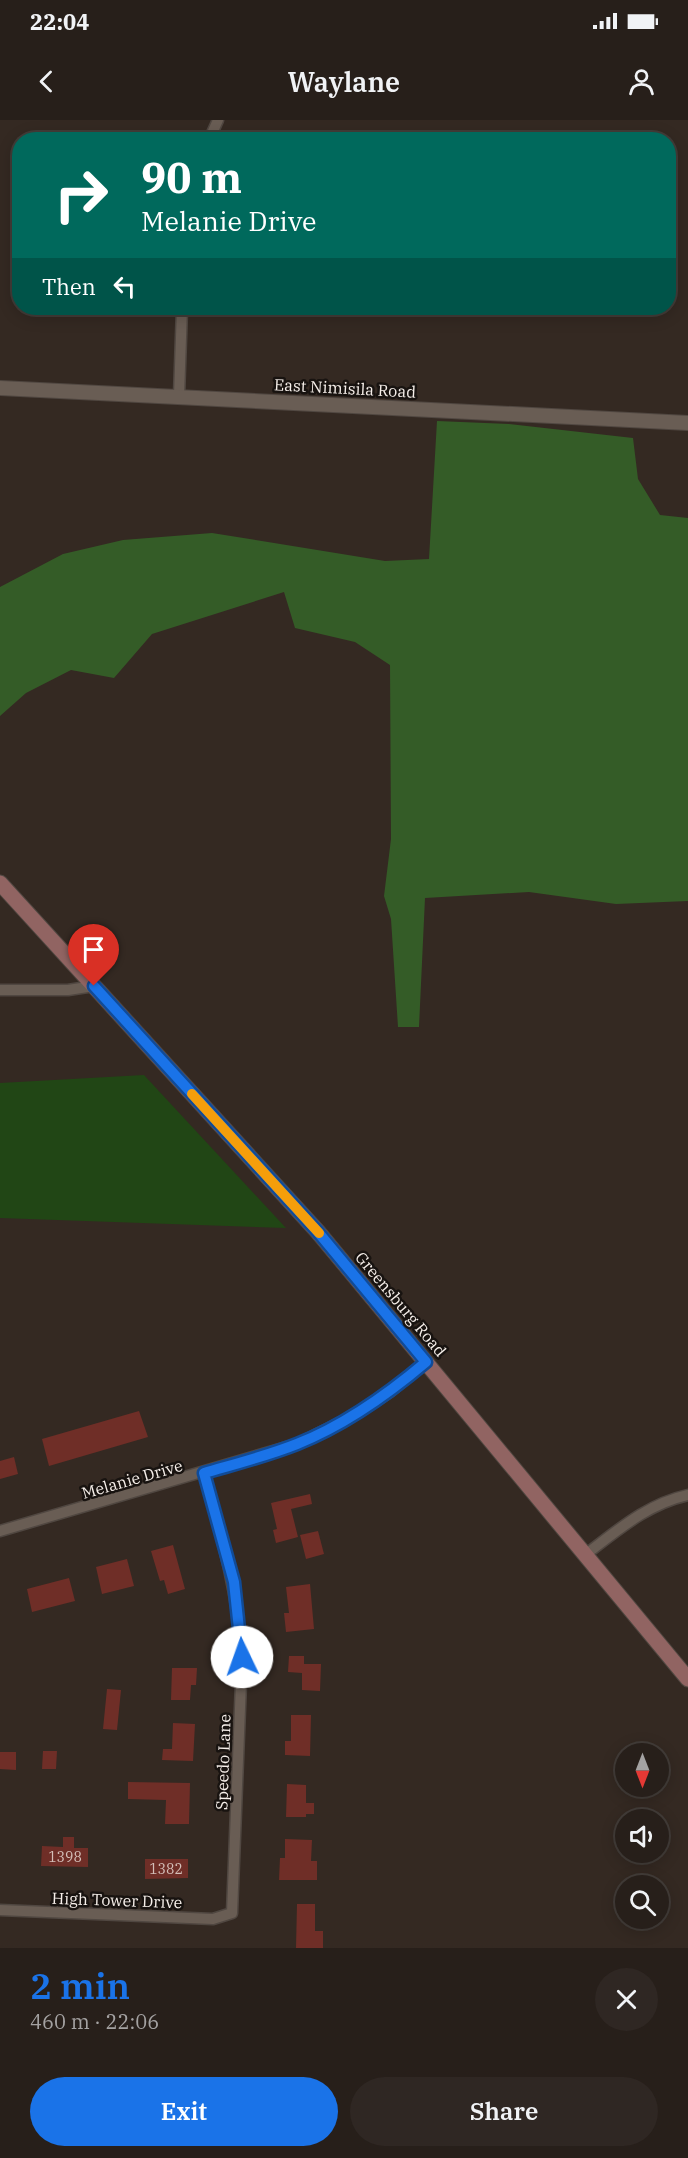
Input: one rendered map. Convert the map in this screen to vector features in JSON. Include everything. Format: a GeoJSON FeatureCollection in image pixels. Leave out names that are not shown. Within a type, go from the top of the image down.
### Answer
{"type":"FeatureCollection","features":[{"type":"Feature","properties":{"kind":"main road","name":"Greensburg Road"},"geometry":{"type":"LineString","coordinates":[[0,883],[318,1232],[688,1679]]}},
{"type":"Feature","properties":{"kind":"street"},"geometry":{"type":"LineString","coordinates":[[179,396],[182,315]]}},
{"type":"Feature","properties":{"kind":"street","name":"East Nimisila Road"},"geometry":{"type":"LineString","coordinates":[[0,388],[688,423]]}},
{"type":"Feature","properties":{"kind":"street"},"geometry":{"type":"LineString","coordinates":[[0,990],[69,990],[94,986]]}},
{"type":"Feature","properties":{"kind":"street","name":"Melanie Drive"},"geometry":{"type":"LineString","coordinates":[[0,1531],[297,1444],[325,1431],[390,1392],[426,1362]]}},
{"type":"Feature","properties":{"kind":"street","name":"Speedo Lane"},"geometry":{"type":"LineString","coordinates":[[204,1473],[234,1582],[240,1620],[242,1657],[232,1913]]}},
{"type":"Feature","properties":{"kind":"street"},"geometry":{"type":"LineString","coordinates":[[585,1555],[640,1514],[668,1500],[688,1495]]}},
{"type":"Feature","properties":{"kind":"street","name":"High Tower Drive"},"geometry":{"type":"LineString","coordinates":[[0,1910],[213,1919],[232,1913]]}},
{"type":"Feature","properties":{"kind":"green space"},"geometry":{"type":"Polygon","coordinates":[[[437,421],[509,424],[633,438],[638,479],[660,515],[688,518],[688,901],[616,904],[529,892],[425,898],[419,1027],[398,1027],[391,919],[384,896],[391,839],[390,665],[355,642],[295,628],[284,592],[152,634],[114,678],[71,670],[26,693],[0,716],[0,587],[63,554],[123,540],[212,533],[385,561],[429,559],[437,421]]]}},
{"type":"Feature","properties":{"kind":"green space"},"geometry":{"type":"Polygon","coordinates":[[[144,1075],[286,1228],[0,1218],[0,1083],[144,1075]]]}},
{"type":"Feature","properties":{"kind":"building"},"geometry":{"type":"Polygon","coordinates":[[[139,1411],[148,1437],[49,1466],[42,1439],[139,1411]]]}},
{"type":"Feature","properties":{"kind":"building"},"geometry":{"type":"Polygon","coordinates":[[[14,1457],[18,1474],[0,1479],[0,1461],[14,1457]]]}},
{"type":"Feature","properties":{"kind":"building"},"geometry":{"type":"Polygon","coordinates":[[[310,1494],[312,1504],[291,1509],[298,1537],[276,1543],[273,1530],[277,1529],[271,1503],[310,1494]]]}},
{"type":"Feature","properties":{"kind":"building"},"geometry":{"type":"Polygon","coordinates":[[[318,1531],[324,1554],[306,1559],[300,1535],[318,1531]]]}},
{"type":"Feature","properties":{"kind":"building"},"geometry":{"type":"Polygon","coordinates":[[[173,1545],[185,1589],[168,1594],[164,1580],[160,1581],[151,1551],[173,1545]]]}},
{"type":"Feature","properties":{"kind":"building"},"geometry":{"type":"Polygon","coordinates":[[[127,1559],[134,1586],[102,1594],[96,1567],[127,1559]]]}},
{"type":"Feature","properties":{"kind":"building"},"geometry":{"type":"Polygon","coordinates":[[[69,1578],[75,1601],[32,1612],[27,1589],[69,1578]]]}},
{"type":"Feature","properties":{"kind":"building"},"geometry":{"type":"Polygon","coordinates":[[[310,1584],[314,1629],[286,1632],[284,1613],[289,1613],[286,1587],[310,1584]]]}},
{"type":"Feature","properties":{"kind":"building"},"geometry":{"type":"Polygon","coordinates":[[[289,1656],[304,1656],[304,1664],[321,1664],[320,1691],[302,1690],[302,1673],[288,1672],[289,1656]]]}},
{"type":"Feature","properties":{"kind":"building"},"geometry":{"type":"Polygon","coordinates":[[[172,1668],[197,1668],[196,1685],[191,1685],[190,1700],[171,1700],[172,1668]]]}},
{"type":"Feature","properties":{"kind":"building"},"geometry":{"type":"Polygon","coordinates":[[[107,1689],[121,1690],[117,1730],[103,1729],[107,1689]]]}},
{"type":"Feature","properties":{"kind":"building"},"geometry":{"type":"Polygon","coordinates":[[[291,1715],[311,1715],[310,1756],[285,1755],[285,1741],[291,1741],[291,1715]]]}},
{"type":"Feature","properties":{"kind":"building"},"geometry":{"type":"Polygon","coordinates":[[[173,1723],[195,1724],[193,1761],[162,1760],[163,1749],[172,1749],[173,1723]]]}},
{"type":"Feature","properties":{"kind":"building"},"geometry":{"type":"Polygon","coordinates":[[[43,1751],[57,1751],[56,1769],[42,1769],[43,1751]]]}},
{"type":"Feature","properties":{"kind":"building"},"geometry":{"type":"Polygon","coordinates":[[[0,1752],[16,1752],[16,1770],[0,1769],[0,1752]]]}},
{"type":"Feature","properties":{"kind":"building"},"geometry":{"type":"Polygon","coordinates":[[[128,1782],[190,1783],[189,1824],[165,1824],[166,1800],[128,1799],[128,1782]]]}},
{"type":"Feature","properties":{"kind":"building"},"geometry":{"type":"Polygon","coordinates":[[[287,1784],[306,1785],[306,1803],[314,1803],[314,1814],[306,1814],[306,1817],[286,1817],[287,1784]]]}},
{"type":"Feature","properties":{"kind":"building"},"geometry":{"type":"Polygon","coordinates":[[[63,1837],[74,1837],[74,1848],[88,1848],[88,1867],[41,1866],[42,1846],[63,1847],[63,1837]]]}},
{"type":"Feature","properties":{"kind":"building"},"geometry":{"type":"Polygon","coordinates":[[[285,1839],[312,1840],[311,1861],[317,1861],[317,1880],[279,1880],[280,1858],[285,1858],[285,1839]]]}},
{"type":"Feature","properties":{"kind":"building"},"geometry":{"type":"Polygon","coordinates":[[[145,1859],[188,1859],[188,1878],[145,1879],[145,1859]]]}},
{"type":"Feature","properties":{"kind":"building"},"geometry":{"type":"Polygon","coordinates":[[[297,1904],[315,1904],[315,1931],[323,1931],[323,1948],[296,1948],[297,1904]]]}},
{"type":"Feature","properties":{"kind":"slow traffic"},"geometry":{"type":"LineString","coordinates":[[192,1094],[319,1233]]}},
{"type":"Feature","properties":{"kind":"route"},"geometry":{"type":"LineString","coordinates":[[94,986],[318,1232],[426,1362],[390,1392],[325,1431],[297,1444],[204,1473],[234,1582],[240,1620],[242,1657]]}}]}
